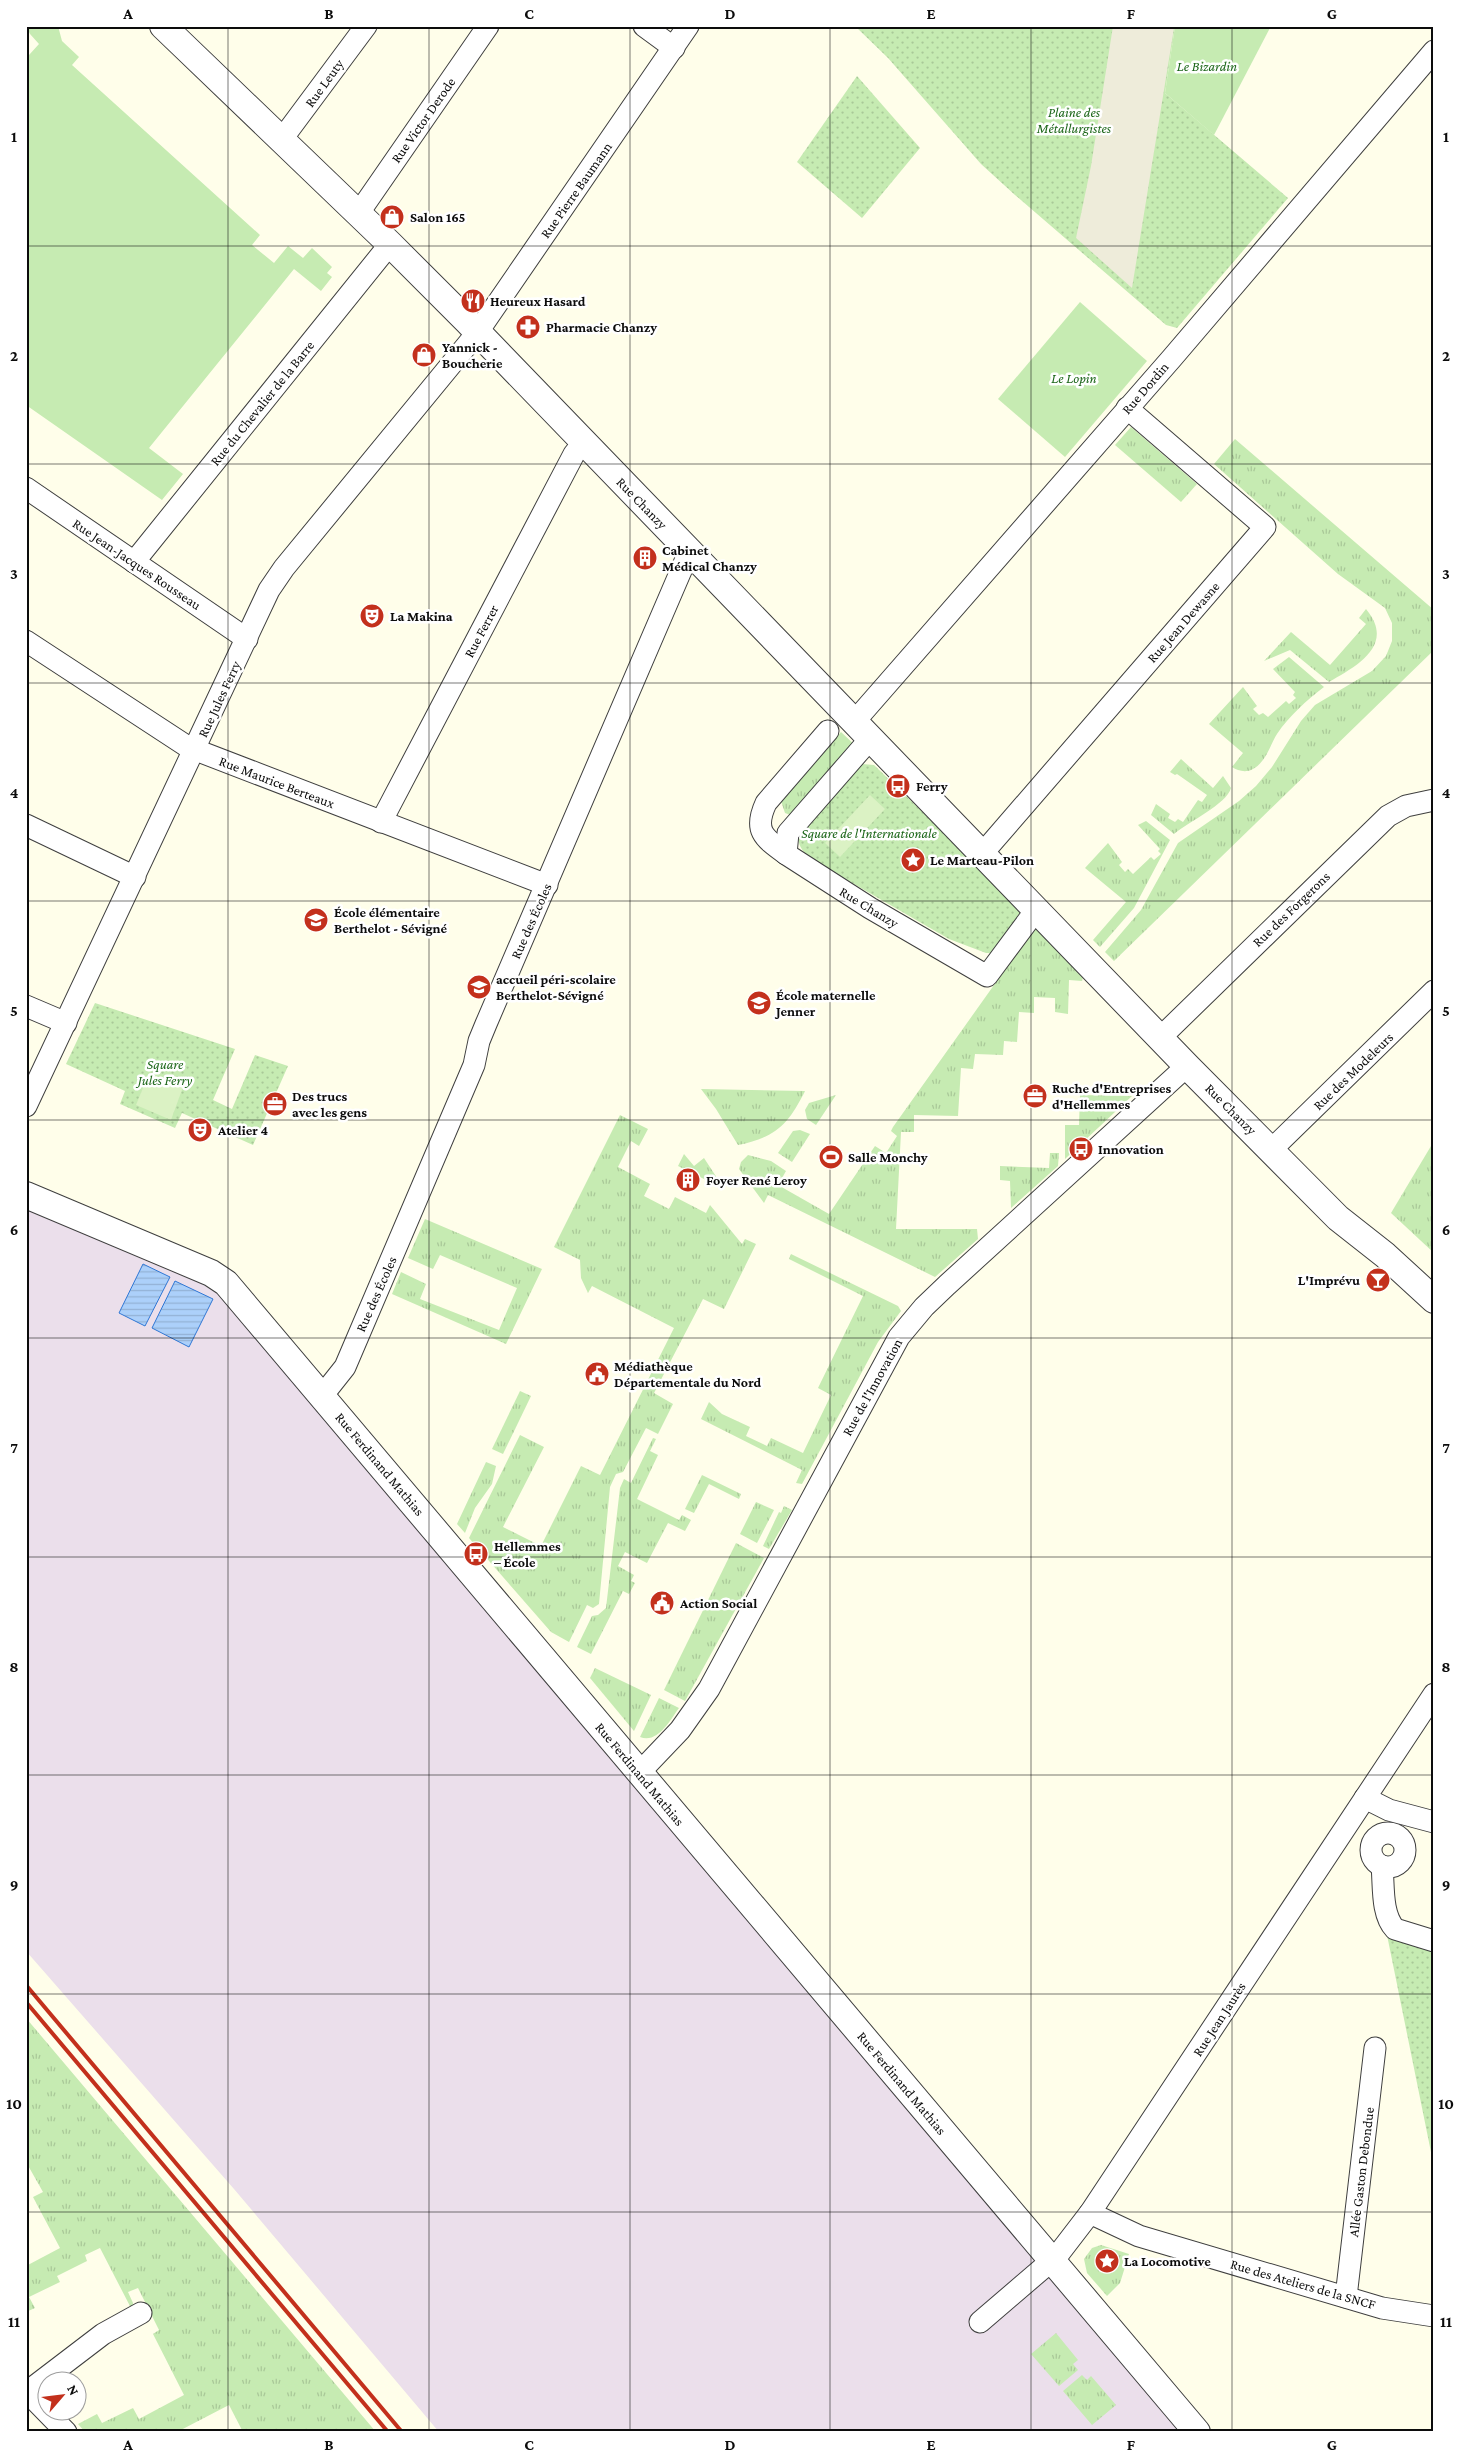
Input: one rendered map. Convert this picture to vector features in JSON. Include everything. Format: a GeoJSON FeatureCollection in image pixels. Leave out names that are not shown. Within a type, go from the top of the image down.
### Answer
{"type":"FeatureCollection","features":[{"type":"Feature","properties":{"kind":"street","name":"Rue Chanzy"},"geometry":{"type":"LineString","coordinates":[[163,26],[390,244],[477,332],[1187,1066],[1352,1231],[1386,1255],[1434,1300]]}},
{"type":"Feature","properties":{"kind":"street","name":"Rue Leuty"},"geometry":{"type":"LineString","coordinates":[[282,139],[366,26]]}},
{"type":"Feature","properties":{"kind":"street","name":"Rue Victor Derode"},"geometry":{"type":"LineString","coordinates":[[358,214],[488,26]]}},
{"type":"Feature","properties":{"kind":"street"},"geometry":{"type":"LineString","coordinates":[[644,26],[674,48]]}},
{"type":"Feature","properties":{"kind":"street","name":"Rue Pierre Baumann"},"geometry":{"type":"LineString","coordinates":[[477,332],[688,26]]}},
{"type":"Feature","properties":{"kind":"street","name":"Rue Dordin"},"geometry":{"type":"LineString","coordinates":[[862,730],[1127,408],[1434,51]]}},
{"type":"Feature","properties":{"kind":"street","name":"Rue du Chevalier de la Barre"},"geometry":{"type":"LineString","coordinates":[[134,562],[390,244]]}},
{"type":"Feature","properties":{"kind":"street","name":"Rue Jules Ferry"},"geometry":{"type":"LineString","coordinates":[[26,1106],[270,590],[284,568],[477,332]]}},
{"type":"Feature","properties":{"kind":"street","name":"Rue Jean Dewasne"},"geometry":{"type":"LineString","coordinates":[[982,854],[1265,527],[1127,408]]}},
{"type":"Feature","properties":{"kind":"street","name":"Rue Ferrer"},"geometry":{"type":"LineString","coordinates":[[381,822],[574,454],[584,442]]}},
{"type":"Feature","properties":{"kind":"street","name":"Rue Jean-Jacques Rousseau"},"geometry":{"type":"LineString","coordinates":[[26,488],[247,639]]}},
{"type":"Feature","properties":{"kind":"street","name":"Rue des Écoles"},"geometry":{"type":"LineString","coordinates":[[322,1396],[345,1367],[474,1065],[482,1032],[689,552]]}},
{"type":"Feature","properties":{"kind":"street","name":"Rue Maurice Berteaux"},"geometry":{"type":"LineString","coordinates":[[26,641],[195,750],[547,885]]}},
{"type":"Feature","properties":{"kind":"street"},"geometry":{"type":"LineString","coordinates":[[786,854],[788,833],[862,730]]}},
{"type":"Feature","properties":{"kind":"street","name":"Rue Chanzy"},"geometry":{"type":"LineString","coordinates":[[828,731],[766,803],[761,815],[760,825],[764,838],[870,908],[987,976],[1036,910]]}},
{"type":"Feature","properties":{"kind":"street","name":"Rue des Forgerons"},"geometry":{"type":"LineString","coordinates":[[1160,1038],[1388,816],[1406,806],[1434,800]]}},
{"type":"Feature","properties":{"kind":"street"},"geometry":{"type":"LineString","coordinates":[[26,825],[135,877]]}},
{"type":"Feature","properties":{"kind":"street","name":"Rue des Modeleurs"},"geometry":{"type":"LineString","coordinates":[[1271,1150],[1434,991]]}},
{"type":"Feature","properties":{"kind":"street"},"geometry":{"type":"LineString","coordinates":[[26,1006],[66,1023]]}},
{"type":"Feature","properties":{"kind":"street","name":"Rue de l'Innovation"},"geometry":{"type":"LineString","coordinates":[[639,1772],[675,1735],[709,1689],[899,1337],[924,1307],[947,1285],[1187,1066]]}},
{"type":"Feature","properties":{"kind":"street","name":"Rue Ferdinand Mathias"},"geometry":{"type":"LineString","coordinates":[[26,1195],[218,1277],[322,1396],[1196,2432]]}},
{"type":"Feature","properties":{"kind":"street","name":"Rue Jean Jaurès"},"geometry":{"type":"LineString","coordinates":[[980,2322],[1067,2246],[1434,1694]]}},
{"type":"Feature","properties":{"kind":"street"},"geometry":{"type":"LineString","coordinates":[[1365,1798],[1388,1810],[1434,1822]]}},
{"type":"Feature","properties":{"kind":"street"},"geometry":{"type":"LineString","coordinates":[[1382,1866],[1386,1910],[1391,1925],[1395,1929],[1434,1941]]}},
{"type":"Feature","properties":{"kind":"street","name":"Allée Gaston Debondue"},"geometry":{"type":"LineString","coordinates":[[1346,2297],[1375,2048]]}},
{"type":"Feature","properties":{"kind":"street","name":"Rue des Ateliers de la SNCF"},"geometry":{"type":"LineString","coordinates":[[1090,2213],[1139,2236],[1396,2311],[1434,2316]]}},
{"type":"Feature","properties":{"kind":"street"},"geometry":{"type":"LineString","coordinates":[[66,2432],[27,2391],[103,2334],[141,2313]]}},
{"type":"Feature","properties":{"kind":"shaded area"},"geometry":{"type":"Polygon","coordinates":[[[1113,26],[1174,28],[1132,288],[1076,238],[1091,166],[1113,26]]]}},
{"type":"Feature","properties":{"kind":"shaded area"},"geometry":{"type":"Polygon","coordinates":[[[26,1206],[211,1283],[1185,2432],[439,2432],[234,2189],[26,1951],[26,1206]]]}},
{"type":"Feature","properties":{"kind":"green space"},"geometry":{"type":"Polygon","coordinates":[[[26,26],[58,26],[62,41],[79,57],[72,65],[260,235],[252,245],[274,263],[288,246],[303,258],[312,248],[332,267],[327,273],[332,277],[321,291],[294,269],[149,448],[183,474],[162,500],[26,405],[26,54],[29,55],[39,44],[26,26]]]}},
{"type":"Feature","properties":{"kind":"green space","name":"Plaine des Métallurgistes"},"geometry":{"type":"Polygon","coordinates":[[[855,26],[1175,26],[1165,93],[1288,198],[1177,328],[1166,325],[981,164],[888,58],[855,26]]]}},
{"type":"Feature","properties":{"kind":"green space","name":"Le Bizardin"},"geometry":{"type":"Polygon","coordinates":[[[1175,26],[1271,26],[1214,135],[1165,93],[1175,26]]]}},
{"type":"Feature","properties":{"kind":"green space"},"geometry":{"type":"Polygon","coordinates":[[[857,76],[920,148],[862,218],[797,162],[857,76]]]}},
{"type":"Feature","properties":{"kind":"green space","name":"Le Lopin"},"geometry":{"type":"Polygon","coordinates":[[[1080,302],[1147,361],[1065,457],[998,399],[1080,302]]]}},
{"type":"Feature","properties":{"kind":"green space"},"geometry":{"type":"Polygon","coordinates":[[[1131,427],[1197,484],[1181,502],[1115,445],[1131,427]]]}},
{"type":"Feature","properties":{"kind":"green space"},"geometry":{"type":"Polygon","coordinates":[[[1235,439],[1434,610],[1434,650],[1114,961],[1105,952],[1141,910],[1178,843],[1239,801],[1256,786],[1272,767],[1301,721],[1315,705],[1372,671],[1386,656],[1392,641],[1392,623],[1385,608],[1338,574],[1214,464],[1235,439]]]}},
{"type":"Feature","properties":{"kind":"green space"},"geometry":{"type":"Polygon","coordinates":[[[1366,609],[1374,622],[1377,633],[1375,644],[1361,661],[1329,682],[1290,650],[1264,661],[1291,632],[1330,665],[1366,624],[1359,618],[1366,609]]]}},
{"type":"Feature","properties":{"kind":"green space"},"geometry":{"type":"Polygon","coordinates":[[[1289,657],[1324,687],[1287,721],[1257,766],[1248,771],[1232,767],[1243,753],[1209,724],[1243,687],[1257,706],[1253,709],[1259,715],[1263,713],[1268,717],[1286,701],[1289,704],[1296,698],[1293,695],[1295,692],[1273,669],[1289,657]]]}},
{"type":"Feature","properties":{"kind":"green space"},"geometry":{"type":"Polygon","coordinates":[[[841,732],[858,748],[793,816],[785,813],[781,801],[841,732]]]}},
{"type":"Feature","properties":{"kind":"green space"},"geometry":{"type":"Polygon","coordinates":[[[1181,759],[1213,788],[1223,776],[1231,788],[1228,794],[1215,806],[1174,834],[1151,815],[1156,804],[1170,814],[1168,818],[1175,822],[1178,819],[1183,822],[1198,800],[1202,802],[1207,795],[1177,774],[1175,775],[1170,772],[1181,759]]]}},
{"type":"Feature","properties":{"kind":"green space","name":"Square de l'Internationale"},"geometry":{"type":"Polygon","coordinates":[[[862,764],[874,765],[1020,906],[1023,915],[992,953],[986,953],[949,939],[809,858],[803,851],[798,838],[799,829],[862,764]]]}},
{"type":"Feature","properties":{"kind":"green space"},"geometry":{"type":"Polygon","coordinates":[[[870,795],[885,809],[840,857],[825,843],[870,795]]]}},
{"type":"Feature","properties":{"kind":"green space"},"geometry":{"type":"Polygon","coordinates":[[[1146,821],[1170,840],[1134,908],[1100,947],[1093,940],[1126,902],[1085,868],[1108,843],[1122,862],[1119,865],[1125,872],[1128,869],[1133,874],[1151,857],[1154,860],[1161,854],[1158,851],[1160,849],[1138,825],[1146,821]]]}},
{"type":"Feature","properties":{"kind":"green space"},"geometry":{"type":"Polygon","coordinates":[[[1036,926],[1084,973],[1082,981],[1069,980],[1068,1014],[1055,1012],[1055,998],[1034,997],[1034,1013],[1019,1012],[1017,1042],[1004,1041],[1003,1055],[975,1054],[973,1069],[961,1068],[958,1116],[914,1115],[914,1132],[901,1132],[896,1229],[977,1229],[978,1239],[935,1277],[768,1195],[764,1203],[739,1169],[741,1162],[748,1155],[771,1161],[786,1171],[778,1185],[829,1214],[875,1146],[886,1153],[897,1136],[891,1131],[893,1127],[1036,926]]]}},
{"type":"Feature","properties":{"kind":"green space","name":"Square Jules Ferry"},"geometry":{"type":"Polygon","coordinates":[[[95,1003],[235,1049],[213,1100],[232,1109],[255,1055],[288,1066],[253,1145],[182,1113],[175,1128],[120,1104],[125,1091],[66,1064],[95,1003]]]}},
{"type":"Feature","properties":{"kind":"green space"},"geometry":{"type":"Polygon","coordinates":[[[149,1073],[183,1087],[171,1120],[136,1105],[149,1073]]]}},
{"type":"Feature","properties":{"kind":"green space"},"geometry":{"type":"Polygon","coordinates":[[[701,1089],[805,1091],[793,1113],[779,1128],[762,1138],[738,1145],[701,1089]]]}},
{"type":"Feature","properties":{"kind":"green space"},"geometry":{"type":"Polygon","coordinates":[[[836,1095],[816,1125],[807,1119],[805,1110],[809,1103],[836,1095]]]}},
{"type":"Feature","properties":{"kind":"green space"},"geometry":{"type":"Polygon","coordinates":[[[1080,1095],[1132,1096],[1065,1159],[1065,1125],[1079,1125],[1080,1095]]]}},
{"type":"Feature","properties":{"kind":"green space"},"geometry":{"type":"Polygon","coordinates":[[[620,1115],[648,1129],[639,1146],[631,1141],[618,1167],[650,1184],[644,1196],[669,1209],[675,1197],[706,1213],[710,1205],[742,1244],[745,1239],[756,1244],[724,1309],[703,1299],[654,1393],[673,1404],[658,1434],[646,1428],[623,1472],[616,1474],[610,1487],[599,1604],[593,1608],[587,1605],[569,1642],[551,1632],[469,1538],[520,1435],[544,1447],[503,1527],[541,1546],[581,1466],[600,1475],[674,1328],[592,1286],[588,1293],[581,1278],[580,1260],[554,1247],[620,1115]]]}},
{"type":"Feature","properties":{"kind":"green space"},"geometry":{"type":"Polygon","coordinates":[[[800,1130],[810,1134],[792,1162],[778,1153],[793,1131],[800,1130]]]}},
{"type":"Feature","properties":{"kind":"green space"},"geometry":{"type":"Polygon","coordinates":[[[1434,1141],[1434,1253],[1391,1213],[1434,1141]]]}},
{"type":"Feature","properties":{"kind":"green space"},"geometry":{"type":"Polygon","coordinates":[[[1050,1153],[1059,1153],[1058,1166],[1011,1208],[1010,1181],[1000,1180],[1000,1166],[1049,1168],[1050,1153]]]}},
{"type":"Feature","properties":{"kind":"green space"},"geometry":{"type":"Polygon","coordinates":[[[684,1154],[694,1166],[704,1158],[721,1184],[720,1187],[678,1166],[684,1154]]]}},
{"type":"Feature","properties":{"kind":"green space"},"geometry":{"type":"Polygon","coordinates":[[[425,1219],[542,1269],[506,1344],[392,1294],[401,1272],[426,1284],[420,1299],[499,1330],[517,1288],[440,1255],[433,1269],[408,1258],[425,1219]]]}},
{"type":"Feature","properties":{"kind":"green space"},"geometry":{"type":"Polygon","coordinates":[[[791,1254],[898,1306],[901,1311],[878,1342],[802,1484],[796,1483],[802,1470],[701,1419],[709,1402],[722,1414],[750,1427],[746,1436],[767,1446],[771,1438],[803,1453],[831,1395],[818,1388],[863,1296],[789,1259],[791,1254]]]}},
{"type":"Feature","properties":{"kind":"green space"},"geometry":{"type":"Polygon","coordinates":[[[520,1391],[531,1396],[503,1454],[492,1449],[520,1391]]]}},
{"type":"Feature","properties":{"kind":"green space"},"geometry":{"type":"Polygon","coordinates":[[[653,1438],[656,1439],[650,1451],[658,1455],[637,1499],[679,1520],[682,1515],[691,1520],[685,1531],[668,1523],[647,1563],[625,1552],[618,1566],[634,1575],[631,1581],[635,1583],[629,1594],[623,1591],[591,1654],[577,1647],[592,1616],[598,1615],[606,1608],[620,1488],[624,1479],[631,1483],[653,1438]]]}},
{"type":"Feature","properties":{"kind":"green space"},"geometry":{"type":"Polygon","coordinates":[[[486,1462],[496,1466],[492,1484],[475,1508],[465,1533],[457,1524],[486,1462]]]}},
{"type":"Feature","properties":{"kind":"green space"},"geometry":{"type":"Polygon","coordinates":[[[702,1475],[741,1494],[739,1499],[709,1484],[694,1513],[685,1509],[702,1475]]]}},
{"type":"Feature","properties":{"kind":"green space"},"geometry":{"type":"Polygon","coordinates":[[[756,1502],[774,1510],[757,1543],[740,1534],[756,1502]]]}},
{"type":"Feature","properties":{"kind":"green space"},"geometry":{"type":"Polygon","coordinates":[[[784,1506],[792,1510],[769,1549],[763,1546],[779,1512],[781,1513],[784,1506]]]}},
{"type":"Feature","properties":{"kind":"green space"},"geometry":{"type":"Polygon","coordinates":[[[736,1543],[764,1558],[685,1701],[664,1690],[736,1543]]]}},
{"type":"Feature","properties":{"kind":"green space"},"geometry":{"type":"Polygon","coordinates":[[[595,1668],[651,1695],[634,1731],[590,1678],[595,1668]]]}},
{"type":"Feature","properties":{"kind":"green space"},"geometry":{"type":"Polygon","coordinates":[[[659,1698],[679,1708],[658,1734],[646,1738],[640,1737],[659,1698]]]}},
{"type":"Feature","properties":{"kind":"green space"},"geometry":{"type":"Polygon","coordinates":[[[1387,1935],[1434,1949],[1434,2167],[1387,1935]]]}},
{"type":"Feature","properties":{"kind":"green space"},"geometry":{"type":"Polygon","coordinates":[[[26,2018],[376,2432],[243,2432],[229,2405],[177,2432],[105,2432],[102,2429],[98,2432],[85,2432],[78,2424],[97,2414],[102,2423],[133,2408],[139,2419],[184,2395],[153,2334],[159,2330],[138,2288],[128,2292],[133,2303],[132,2310],[100,2248],[85,2255],[87,2261],[57,2276],[60,2282],[29,2297],[35,2308],[26,2312],[26,2266],[60,2248],[33,2197],[43,2192],[26,2162],[26,2018]]]}},
{"type":"Feature","properties":{"kind":"green space"},"geometry":{"type":"Polygon","coordinates":[[[1101,2245],[1129,2254],[1120,2283],[1107,2296],[1087,2273],[1084,2259],[1092,2248],[1101,2245]]]}},
{"type":"Feature","properties":{"kind":"green space"},"geometry":{"type":"Polygon","coordinates":[[[1056,2333],[1078,2360],[1073,2364],[1078,2370],[1059,2386],[1031,2354],[1056,2333]]]}},
{"type":"Feature","properties":{"kind":"green space"},"geometry":{"type":"Polygon","coordinates":[[[1082,2375],[1087,2380],[1091,2376],[1116,2405],[1092,2425],[1063,2391],[1082,2375]]]}},
{"type":"Feature","properties":{"kind":"water"},"geometry":{"type":"Polygon","coordinates":[[[143,1264],[170,1277],[145,1326],[119,1313],[143,1264]]]}},
{"type":"Feature","properties":{"kind":"water"},"geometry":{"type":"Polygon","coordinates":[[[175,1281],[213,1299],[189,1347],[152,1328],[175,1281]]]}},
{"type":"Feature","properties":{"kind":"railway"},"geometry":{"type":"LineString","coordinates":[[26,1985],[402,2432]]}},
{"type":"Feature","properties":{"kind":"railway"},"geometry":{"type":"LineString","coordinates":[[26,2002],[388,2432]]}},
{"type":"Feature","properties":{"kind":"place","name":"Salon 165"},"geometry":{"type":"Point","coordinates":[392,217]}},
{"type":"Feature","properties":{"kind":"place","name":"Heureux Hasard"},"geometry":{"type":"Point","coordinates":[473,301]}},
{"type":"Feature","properties":{"kind":"place","name":"Pharmacie Chanzy"},"geometry":{"type":"Point","coordinates":[528,327]}},
{"type":"Feature","properties":{"kind":"place","name":"Yannick - Boucherie"},"geometry":{"type":"Point","coordinates":[424,355]}},
{"type":"Feature","properties":{"kind":"place","name":"Cabinet Médical Chanzy"},"geometry":{"type":"Point","coordinates":[645,558]}},
{"type":"Feature","properties":{"kind":"place","name":"La Makina"},"geometry":{"type":"Point","coordinates":[372,616]}},
{"type":"Feature","properties":{"kind":"place","name":"Ferry"},"geometry":{"type":"Point","coordinates":[898,786]}},
{"type":"Feature","properties":{"kind":"place","name":"Le Marteau-Pilon"},"geometry":{"type":"Point","coordinates":[913,860]}},
{"type":"Feature","properties":{"kind":"place","name":"École élémentaire Berthelot - Sévigné"},"geometry":{"type":"Point","coordinates":[316,920]}},
{"type":"Feature","properties":{"kind":"place","name":"accueil péri-scolaire Berthelot-Sévigné"},"geometry":{"type":"Point","coordinates":[479,987]}},
{"type":"Feature","properties":{"kind":"place","name":"École maternelle Jenner"},"geometry":{"type":"Point","coordinates":[759,1003]}},
{"type":"Feature","properties":{"kind":"place","name":"Ruche d'Entreprises d'Hellemmes"},"geometry":{"type":"Point","coordinates":[1035,1096]}},
{"type":"Feature","properties":{"kind":"place","name":"Des trucs avec les gens"},"geometry":{"type":"Point","coordinates":[275,1104]}},
{"type":"Feature","properties":{"kind":"place","name":"Atelier 4"},"geometry":{"type":"Point","coordinates":[200,1130]}},
{"type":"Feature","properties":{"kind":"place","name":"Innovation"},"geometry":{"type":"Point","coordinates":[1081,1149]}},
{"type":"Feature","properties":{"kind":"place","name":"Salle Monchy"},"geometry":{"type":"Point","coordinates":[831,1157]}},
{"type":"Feature","properties":{"kind":"place","name":"Foyer René Leroy"},"geometry":{"type":"Point","coordinates":[688,1180]}},
{"type":"Feature","properties":{"kind":"place","name":"L'Imprévu"},"geometry":{"type":"Point","coordinates":[1378,1280]}},
{"type":"Feature","properties":{"kind":"place","name":"Médiathèque Départementale du Nord"},"geometry":{"type":"Point","coordinates":[597,1374]}},
{"type":"Feature","properties":{"kind":"place","name":"Hellemmes – École"},"geometry":{"type":"Point","coordinates":[476,1554]}},
{"type":"Feature","properties":{"kind":"place","name":"Action Social"},"geometry":{"type":"Point","coordinates":[662,1603]}},
{"type":"Feature","properties":{"kind":"place","name":"La Locomotive"},"geometry":{"type":"Point","coordinates":[1107,2261]}}]}
